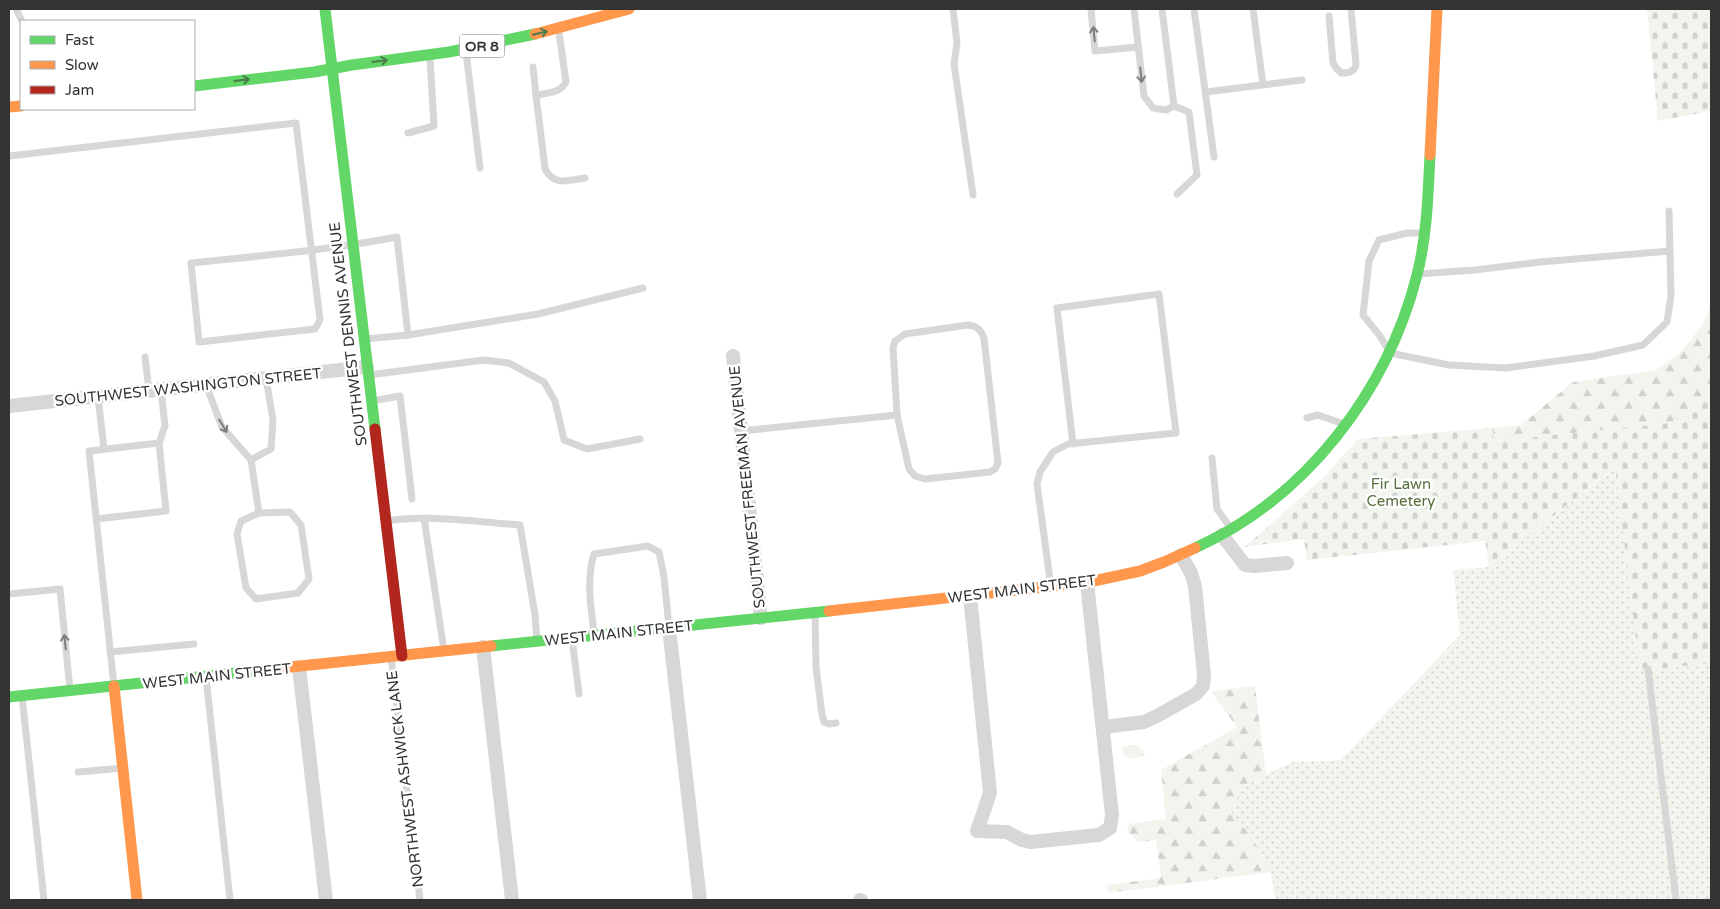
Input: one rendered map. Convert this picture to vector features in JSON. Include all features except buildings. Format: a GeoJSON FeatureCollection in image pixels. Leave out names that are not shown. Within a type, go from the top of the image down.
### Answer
{"type":"FeatureCollection","features":[{"type":"Feature","properties":{"kind":"main road","name":"SOUTHWEST DENNIS AVENUE"},"geometry":{"type":"LineString","coordinates":[[325,9],[386,521],[397,656]]}},
{"type":"Feature","properties":{"kind":"main road","name":"OR 8"},"geometry":{"type":"LineString","coordinates":[[195,86],[332,69],[466,49],[558,29],[628,9]]}},
{"type":"Feature","properties":{"kind":"main road","name":"WEST MAIN STREET"},"geometry":{"type":"LineString","coordinates":[[9,697],[1051,588],[1127,575],[1181,555],[1227,532],[1259,511],[1292,485],[1318,460],[1346,425],[1373,386],[1390,352],[1404,318],[1418,274],[1424,233],[1428,190],[1436,9]]}},
{"type":"Feature","properties":{"kind":"main road"},"geometry":{"type":"LineString","coordinates":[[114,686],[138,900]]}},
{"type":"Feature","properties":{"kind":"street","name":"SOUTHWEST FREEMAN AVENUE"},"geometry":{"type":"LineString","coordinates":[[733,356],[762,618]]}},
{"type":"Feature","properties":{"kind":"street","name":"SOUTHWEST WASHINGTON STREET"},"geometry":{"type":"LineString","coordinates":[[9,406],[266,378],[368,371]]}},
{"type":"Feature","properties":{"kind":"street"},"geometry":{"type":"LineString","coordinates":[[1227,532],[1245,565],[1287,563]]}},
{"type":"Feature","properties":{"kind":"street"},"geometry":{"type":"LineString","coordinates":[[1103,727],[1144,722],[1196,694],[1203,686],[1204,675],[1195,586],[1191,573],[1181,555]]}},
{"type":"Feature","properties":{"kind":"street"},"geometry":{"type":"LineString","coordinates":[[970,596],[990,793],[977,831],[1007,832],[1030,842],[1098,835],[1110,828],[1112,815],[1087,583]]}},
{"type":"Feature","properties":{"kind":"street"},"geometry":{"type":"LineString","coordinates":[[669,628],[700,900]]}},
{"type":"Feature","properties":{"kind":"street"},"geometry":{"type":"LineString","coordinates":[[482,647],[512,900]]}},
{"type":"Feature","properties":{"kind":"street"},"geometry":{"type":"LineString","coordinates":[[299,667],[326,900]]}},
{"type":"Feature","properties":{"kind":"lane"},"geometry":{"type":"LineString","coordinates":[[953,9],[957,43],[954,64],[973,195]]}},
{"type":"Feature","properties":{"kind":"lane"},"geometry":{"type":"LineString","coordinates":[[1091,9],[1095,51],[1138,47]]}},
{"type":"Feature","properties":{"kind":"lane"},"geometry":{"type":"LineString","coordinates":[[1134,9],[1144,96],[1153,108],[1166,110],[1174,106],[1188,112],[1197,175],[1177,194]]}},
{"type":"Feature","properties":{"kind":"lane"},"geometry":{"type":"LineString","coordinates":[[1162,9],[1174,106]]}},
{"type":"Feature","properties":{"kind":"lane"},"geometry":{"type":"LineString","coordinates":[[1194,9],[1214,157]]}},
{"type":"Feature","properties":{"kind":"lane"},"geometry":{"type":"LineString","coordinates":[[1253,9],[1263,85]]}},
{"type":"Feature","properties":{"kind":"lane"},"geometry":{"type":"LineString","coordinates":[[1329,16],[1333,63],[1342,72],[1352,72],[1356,68],[1356,64],[1351,9]]}},
{"type":"Feature","properties":{"kind":"lane"},"geometry":{"type":"LineString","coordinates":[[536,95],[563,88],[566,82],[558,29]]}},
{"type":"Feature","properties":{"kind":"lane"},"geometry":{"type":"LineString","coordinates":[[466,49],[480,168]]}},
{"type":"Feature","properties":{"kind":"lane"},"geometry":{"type":"LineString","coordinates":[[408,133],[434,126],[430,55]]}},
{"type":"Feature","properties":{"kind":"lane"},"geometry":{"type":"LineString","coordinates":[[533,67],[545,169],[550,178],[557,181],[586,178]]}},
{"type":"Feature","properties":{"kind":"lane"},"geometry":{"type":"LineString","coordinates":[[1206,92],[1302,80]]}},
{"type":"Feature","properties":{"kind":"lane"},"geometry":{"type":"LineString","coordinates":[[9,156],[296,123],[310,250],[320,320],[315,329],[199,342],[191,264],[310,250],[352,246],[397,237],[408,335]]}},
{"type":"Feature","properties":{"kind":"lane"},"geometry":{"type":"LineString","coordinates":[[1424,233],[1407,233],[1379,240],[1369,261],[1363,316],[1380,336],[1390,352],[1449,364],[1506,368],[1594,356],[1643,345],[1667,322],[1671,296],[1669,211]]}},
{"type":"Feature","properties":{"kind":"lane"},"geometry":{"type":"LineString","coordinates":[[1418,274],[1670,251]]}},
{"type":"Feature","properties":{"kind":"lane"},"geometry":{"type":"LineString","coordinates":[[364,340],[408,335],[538,314],[643,288]]}},
{"type":"Feature","properties":{"kind":"lane"},"geometry":{"type":"LineString","coordinates":[[1051,588],[1037,484],[1040,472],[1053,452],[1073,444],[1176,433],[1159,294],[1056,308],[1073,444]]}},
{"type":"Feature","properties":{"kind":"lane"},"geometry":{"type":"LineString","coordinates":[[968,324],[981,330],[984,338],[998,463],[995,469],[990,472],[925,479],[915,476],[909,469],[898,415],[893,348],[895,341],[905,334],[968,324]]}},
{"type":"Feature","properties":{"kind":"lane"},"geometry":{"type":"LineString","coordinates":[[96,519],[166,511],[159,443],[165,426],[145,357]]}},
{"type":"Feature","properties":{"kind":"lane"},"geometry":{"type":"LineString","coordinates":[[368,371],[484,360],[509,362],[544,382],[555,401],[564,440],[587,449],[640,439]]}},
{"type":"Feature","properties":{"kind":"lane"},"geometry":{"type":"LineString","coordinates":[[251,460],[271,449],[273,420],[266,378]]}},
{"type":"Feature","properties":{"kind":"lane"},"geometry":{"type":"LineString","coordinates":[[206,385],[222,427],[251,460],[259,512]]}},
{"type":"Feature","properties":{"kind":"lane"},"geometry":{"type":"LineString","coordinates":[[371,401],[400,396],[412,499]]}},
{"type":"Feature","properties":{"kind":"lane"},"geometry":{"type":"LineString","coordinates":[[98,397],[104,449]]}},
{"type":"Feature","properties":{"kind":"lane"},"geometry":{"type":"LineString","coordinates":[[741,431],[898,415]]}},
{"type":"Feature","properties":{"kind":"lane"},"geometry":{"type":"LineString","coordinates":[[1307,418],[1318,415],[1346,425]]}},
{"type":"Feature","properties":{"kind":"lane"},"geometry":{"type":"LineString","coordinates":[[114,686],[89,451],[159,443]]}},
{"type":"Feature","properties":{"kind":"lane"},"geometry":{"type":"LineString","coordinates":[[1212,458],[1217,509],[1227,532]]}},
{"type":"Feature","properties":{"kind":"lane"},"geometry":{"type":"LineString","coordinates":[[259,512],[290,512],[301,525],[310,579],[298,593],[256,599],[246,588],[237,534],[241,521],[259,512]]}},
{"type":"Feature","properties":{"kind":"lane"},"geometry":{"type":"LineString","coordinates":[[386,521],[424,518],[520,525],[535,615],[537,642]]}},
{"type":"Feature","properties":{"kind":"lane"},"geometry":{"type":"LineString","coordinates":[[424,518],[444,652]]}},
{"type":"Feature","properties":{"kind":"lane"},"geometry":{"type":"LineString","coordinates":[[594,636],[589,592],[591,564],[594,554],[648,546],[659,552],[664,577],[669,628]]}},
{"type":"Feature","properties":{"kind":"lane"},"geometry":{"type":"LineString","coordinates":[[9,594],[60,589],[70,691]]}},
{"type":"Feature","properties":{"kind":"lane"},"geometry":{"type":"LineString","coordinates":[[815,612],[816,667],[822,715],[824,722],[828,724],[836,723]]}},
{"type":"Feature","properties":{"kind":"lane"},"geometry":{"type":"LineString","coordinates":[[572,638],[579,694]]}},
{"type":"Feature","properties":{"kind":"lane"},"geometry":{"type":"LineString","coordinates":[[110,652],[194,644]]}},
{"type":"Feature","properties":{"kind":"lane","name":"NORTHWEST ASHWICK LANE"},"geometry":{"type":"LineString","coordinates":[[397,656],[420,900]]}},
{"type":"Feature","properties":{"kind":"lane"},"geometry":{"type":"LineString","coordinates":[[1648,669],[1676,900]]}},
{"type":"Feature","properties":{"kind":"lane"},"geometry":{"type":"LineString","coordinates":[[206,677],[230,900]]}},
{"type":"Feature","properties":{"kind":"lane"},"geometry":{"type":"LineString","coordinates":[[22,696],[44,900]]}},
{"type":"Feature","properties":{"kind":"lane"},"geometry":{"type":"LineString","coordinates":[[78,772],[123,768]]}},
{"type":"Feature","properties":{"kind":"green space"},"geometry":{"type":"Polygon","coordinates":[[[1647,9],[1711,9],[1711,111],[1658,121],[1647,9]]]}},
{"type":"Feature","properties":{"kind":"green space"},"geometry":{"type":"Polygon","coordinates":[[[1711,305],[1711,389],[1671,423],[1494,441],[1492,428],[1521,425],[1573,382],[1656,370],[1682,351],[1703,324],[1711,305]]]}},
{"type":"Feature","properties":{"kind":"green space","name":"Fir Lawn Cemetery"},"geometry":{"type":"Polygon","coordinates":[[[1711,389],[1711,663],[1640,671],[1615,467],[1489,567],[1485,541],[1307,560],[1304,539],[1245,547],[1325,476],[1358,439],[1492,428],[1494,441],[1671,423],[1711,389]]]}},
{"type":"Feature","properties":{"kind":"green space"},"geometry":{"type":"Polygon","coordinates":[[[1616,467],[1640,671],[1711,663],[1711,900],[1275,900],[1271,872],[1230,810],[1244,785],[1293,762],[1341,760],[1460,635],[1453,570],[1489,567],[1616,467]]]}},
{"type":"Feature","properties":{"kind":"green space"},"geometry":{"type":"Polygon","coordinates":[[[1255,686],[1266,775],[1244,785],[1230,810],[1254,841],[1271,872],[1108,893],[1107,885],[1161,878],[1156,840],[1139,842],[1127,831],[1129,824],[1166,819],[1161,770],[1237,727],[1212,693],[1213,691],[1255,686]]]}},
{"type":"Feature","properties":{"kind":"green space"},"geometry":{"type":"Polygon","coordinates":[[[1135,745],[1145,752],[1143,756],[1132,759],[1125,756],[1121,747],[1135,745]]]}},
{"type":"Feature","properties":{"kind":"traffic: fast"},"geometry":{"type":"LineString","coordinates":[[325,9],[375,429]]}},
{"type":"Feature","properties":{"kind":"traffic: fast"},"geometry":{"type":"LineString","coordinates":[[195,86],[314,72],[449,52],[535,34]]}},
{"type":"Feature","properties":{"kind":"traffic: fast"},"geometry":{"type":"LineString","coordinates":[[1195,548],[1235,527],[1272,501],[1306,470],[1336,437],[1363,400],[1385,360],[1403,318],[1417,275],[1425,230],[1430,155]]}},
{"type":"Feature","properties":{"kind":"traffic: fast"},"geometry":{"type":"LineString","coordinates":[[491,646],[829,611]]}},
{"type":"Feature","properties":{"kind":"traffic: fast"},"geometry":{"type":"LineString","coordinates":[[9,697],[281,668]]}},
{"type":"Feature","properties":{"kind":"traffic: slow"},"geometry":{"type":"LineString","coordinates":[[535,34],[629,9]]}},
{"type":"Feature","properties":{"kind":"traffic: slow"},"geometry":{"type":"LineString","coordinates":[[1430,155],[1437,9]]}},
{"type":"Feature","properties":{"kind":"traffic: slow"},"geometry":{"type":"LineString","coordinates":[[9,107],[20,106]]}},
{"type":"Feature","properties":{"kind":"traffic: slow"},"geometry":{"type":"LineString","coordinates":[[829,611],[1089,582],[1140,571],[1195,548]]}},
{"type":"Feature","properties":{"kind":"traffic: slow"},"geometry":{"type":"LineString","coordinates":[[281,668],[491,646]]}},
{"type":"Feature","properties":{"kind":"traffic: slow"},"geometry":{"type":"LineString","coordinates":[[114,686],[137,900]]}},
{"type":"Feature","properties":{"kind":"traffic: jam"},"geometry":{"type":"LineString","coordinates":[[375,429],[402,656]]}}]}
